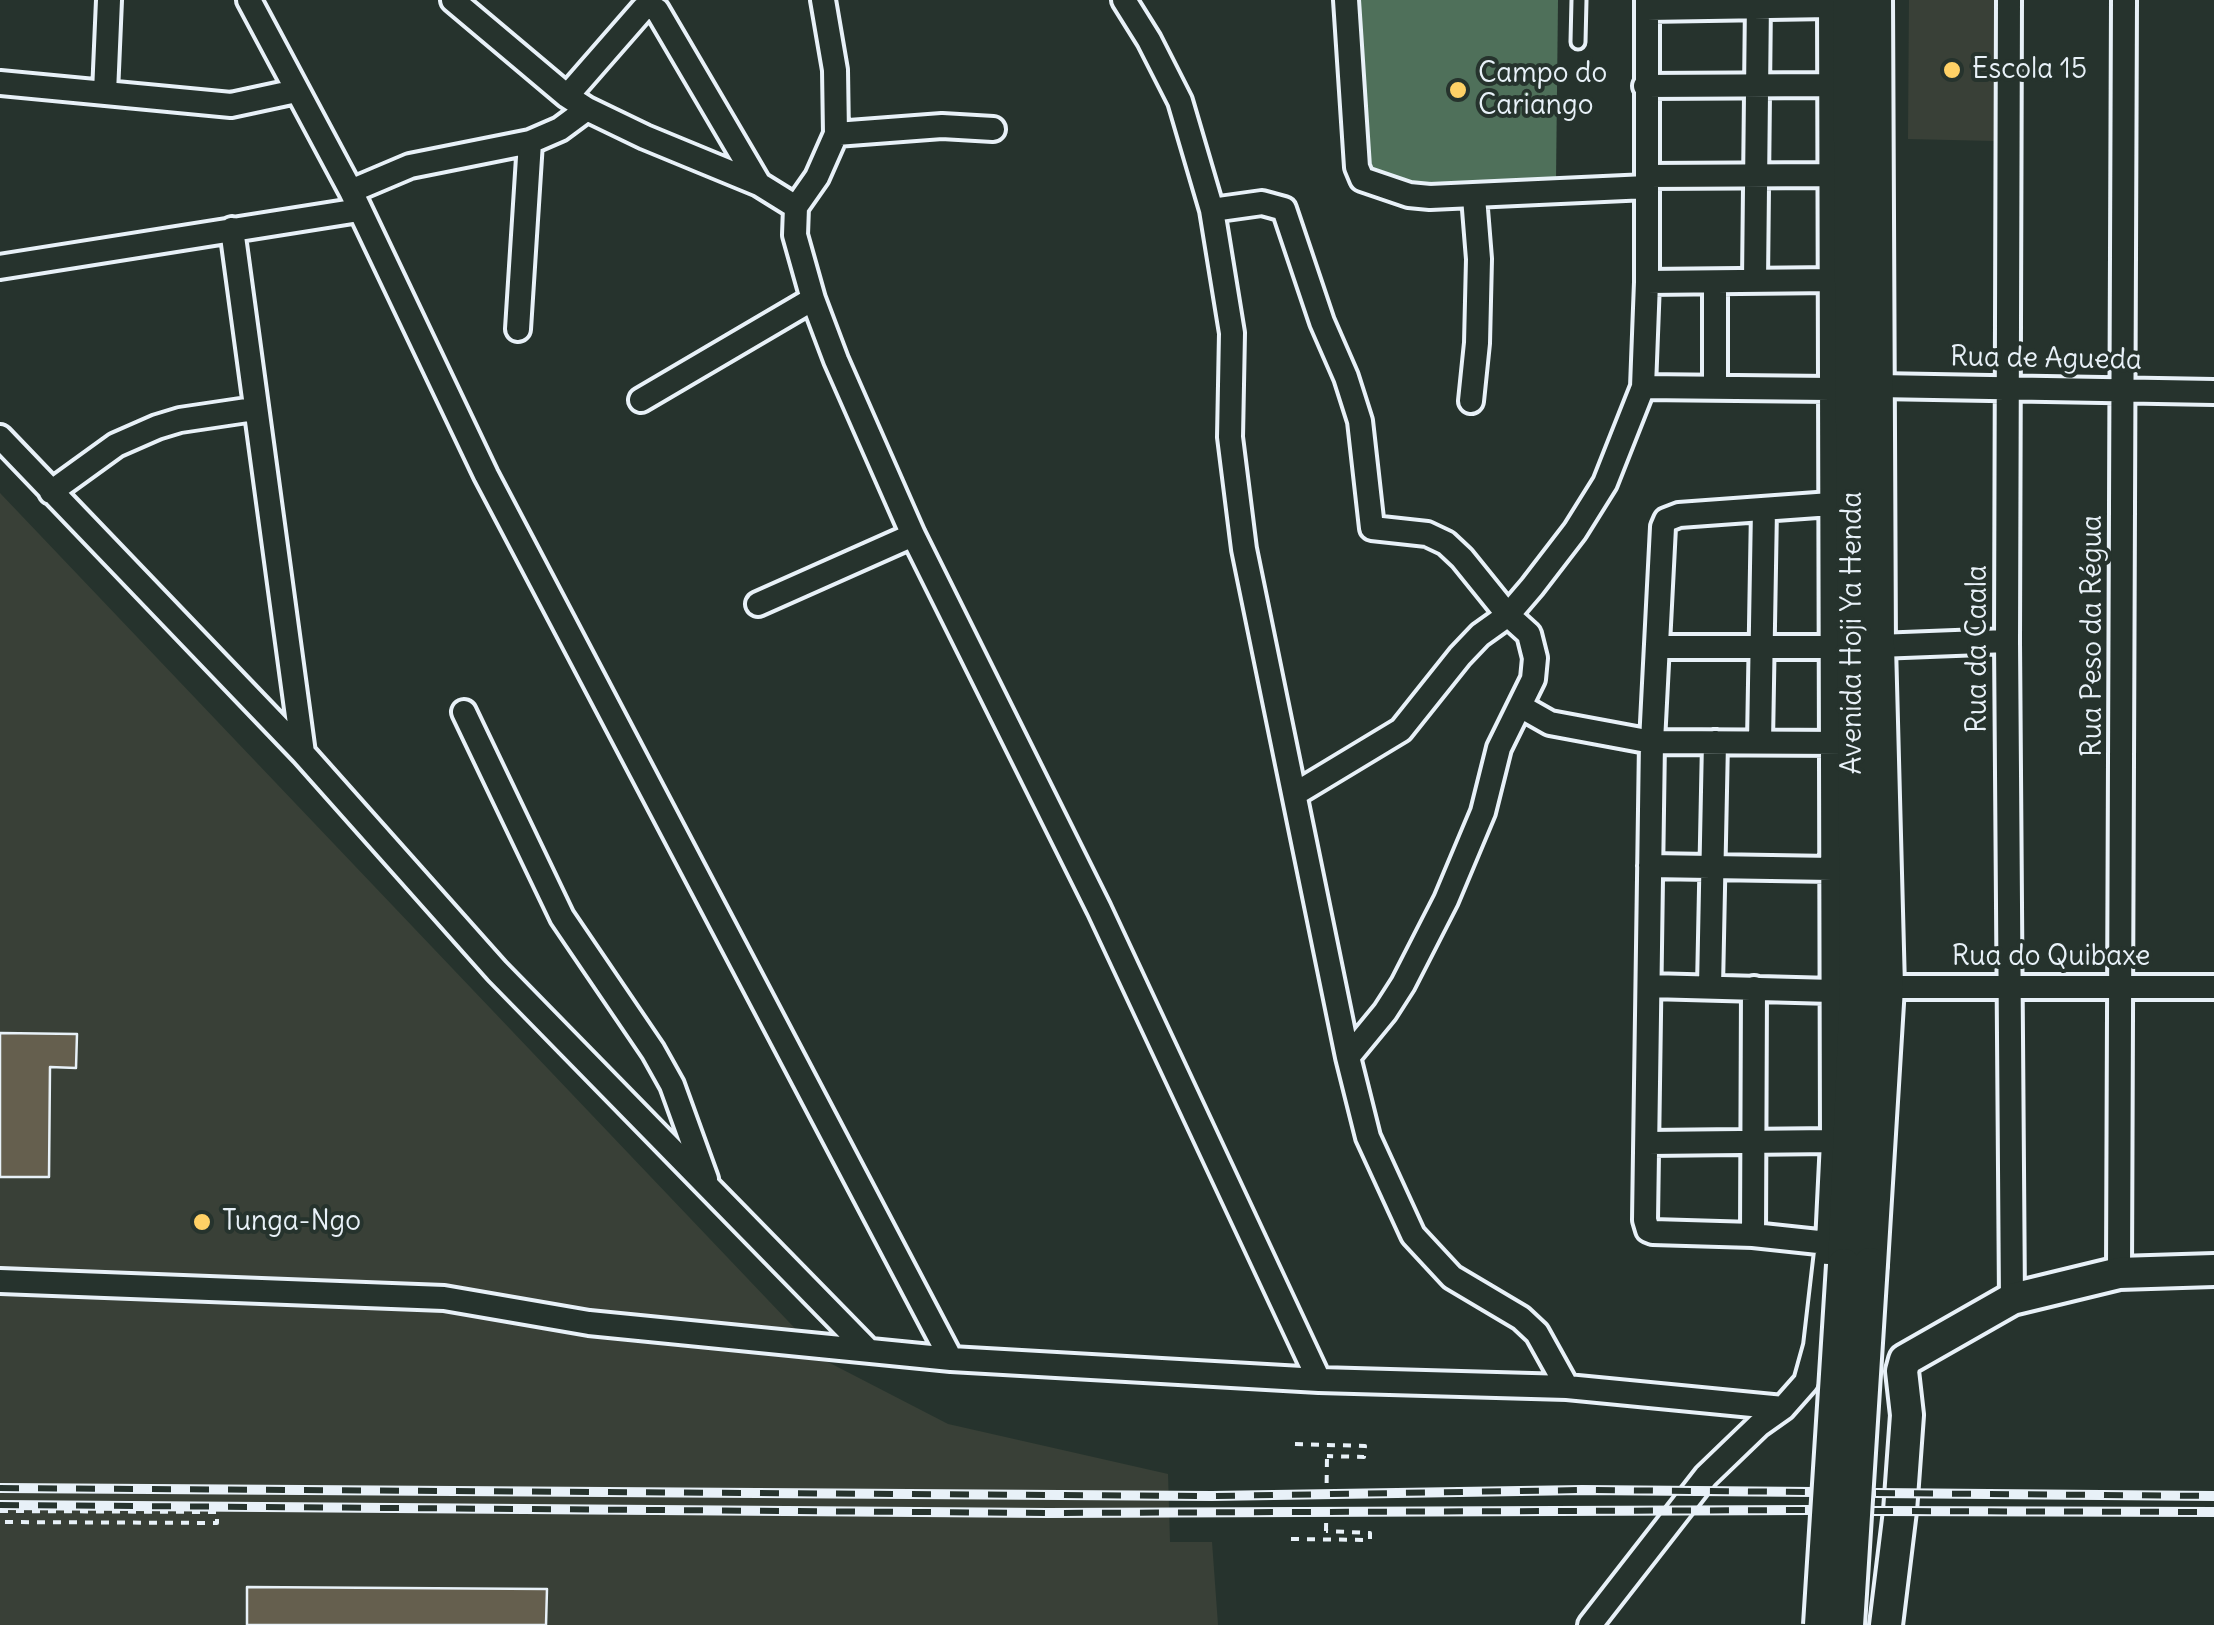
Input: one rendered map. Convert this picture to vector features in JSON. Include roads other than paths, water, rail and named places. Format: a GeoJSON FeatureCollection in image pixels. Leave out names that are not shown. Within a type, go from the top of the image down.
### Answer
{"type":"FeatureCollection","features":[{"type":"Feature","properties":{"kind":"main road","name":"Avenida Hoji Ya Henda"},"geometry":{"type":"LineString","coordinates":[[1847,1257],[1887,986],[1878,646],[1875,0]]}},
{"type":"Feature","properties":{"kind":"main road","name":"Avenida Hoji Ya Henda"},"geometry":{"type":"LineString","coordinates":[[1836,2],[1843,743],[1856,988],[1847,1257]]}},
{"type":"Feature","properties":{"kind":"main road"},"geometry":{"type":"LineString","coordinates":[[1821,1625],[1847,1257]]}},
{"type":"Feature","properties":{"kind":"main road"},"geometry":{"type":"LineString","coordinates":[[1847,1257],[1847,1625]]}},
{"type":"Feature","properties":{"kind":"street"},"geometry":{"type":"LineString","coordinates":[[105,93],[109,0]]}},
{"type":"Feature","properties":{"kind":"street"},"geometry":{"type":"LineString","coordinates":[[250,0],[355,200],[486,475],[951,1359]]}},
{"type":"Feature","properties":{"kind":"street"},"geometry":{"type":"LineString","coordinates":[[454,0],[566,96],[587,109],[759,184],[796,207]]}},
{"type":"Feature","properties":{"kind":"street"},"geometry":{"type":"LineString","coordinates":[[823,0],[835,70],[836,134],[817,177],[796,207],[796,235],[813,299],[912,535],[1099,909],[1319,1380]]}},
{"type":"Feature","properties":{"kind":"street"},"geometry":{"type":"LineString","coordinates":[[1124,0],[1150,40],[1180,101],[1212,210],[1232,333],[1228,413],[1234,489],[1256,614],[1348,1058],[1368,1136],[1414,1234],[1452,1277],[1521,1318],[1537,1333],[1567,1386]]}},
{"type":"Feature","properties":{"kind":"street"},"geometry":{"type":"LineString","coordinates":[[1346,0],[1357,166],[1362,179],[1410,195],[1474,197],[1648,181],[1755,175],[1831,176]]}},
{"type":"Feature","properties":{"kind":"street","name":"Rua da Caala"},"geometry":{"type":"LineString","coordinates":[[2010,0],[2007,641],[2012,1299]]}},
{"type":"Feature","properties":{"kind":"street","name":"Rua Peso da Régua"},"geometry":{"type":"LineString","coordinates":[[2118,1273],[2124,0]]}},
{"type":"Feature","properties":{"kind":"street"},"geometry":{"type":"LineString","coordinates":[[1296,794],[1401,730],[1460,656],[1508,615],[1605,483],[1643,387],[1647,4],[1836,2]]}},
{"type":"Feature","properties":{"kind":"street","name":"Avenida Hoji Ya Henda"},"geometry":{"type":"LineString","coordinates":[[1590,1625],[1706,1476],[1759,1425],[1783,1408],[1806,1382],[1847,1257],[1833,1141],[1832,869],[1843,743],[1832,647],[1831,85],[1836,2]]}},
{"type":"Feature","properties":{"kind":"street"},"geometry":{"type":"LineString","coordinates":[[1755,281],[1758,4]]}},
{"type":"Feature","properties":{"kind":"street"},"geometry":{"type":"LineString","coordinates":[[566,96],[643,9],[652,7],[759,184]]}},
{"type":"Feature","properties":{"kind":"street"},"geometry":{"type":"LineString","coordinates":[[0,83],[232,105],[296,91]]}},
{"type":"Feature","properties":{"kind":"street"},"geometry":{"type":"LineString","coordinates":[[1646,86],[1831,85]]}},
{"type":"Feature","properties":{"kind":"street"},"geometry":{"type":"LineString","coordinates":[[0,268],[232,229],[355,200],[410,166],[530,142],[560,129],[587,109]]}},
{"type":"Feature","properties":{"kind":"street"},"geometry":{"type":"LineString","coordinates":[[836,134],[932,126],[993,129]]}},
{"type":"Feature","properties":{"kind":"street"},"geometry":{"type":"LineString","coordinates":[[518,330],[530,142]]}},
{"type":"Feature","properties":{"kind":"street"},"geometry":{"type":"LineString","coordinates":[[1471,401],[1478,296],[1474,197]]}},
{"type":"Feature","properties":{"kind":"street"},"geometry":{"type":"LineString","coordinates":[[1212,210],[1262,203],[1284,209],[1360,421],[1372,528],[1427,534],[1446,543],[1529,634],[1535,658],[1533,679],[1499,748],[1483,812],[1446,900],[1403,984],[1348,1058]]}},
{"type":"Feature","properties":{"kind":"street"},"geometry":{"type":"LineString","coordinates":[[232,229],[303,752]]}},
{"type":"Feature","properties":{"kind":"street"},"geometry":{"type":"LineString","coordinates":[[1647,282],[1833,280]]}},
{"type":"Feature","properties":{"kind":"street"},"geometry":{"type":"LineString","coordinates":[[1714,386],[1715,282]]}},
{"type":"Feature","properties":{"kind":"street"},"geometry":{"type":"LineString","coordinates":[[641,400],[813,299]]}},
{"type":"Feature","properties":{"kind":"street","name":"Rua de Agueda"},"geometry":{"type":"LineString","coordinates":[[1878,386],[2214,392]]}},
{"type":"Feature","properties":{"kind":"street"},"geometry":{"type":"LineString","coordinates":[[1643,387],[1830,388]]}},
{"type":"Feature","properties":{"kind":"street"},"geometry":{"type":"LineString","coordinates":[[51,492],[116,445],[146,432],[180,420],[254,409]]}},
{"type":"Feature","properties":{"kind":"street"},"geometry":{"type":"LineString","coordinates":[[0,437],[303,752],[497,971],[868,1350]]}},
{"type":"Feature","properties":{"kind":"street"},"geometry":{"type":"LineString","coordinates":[[1831,504],[1680,516],[1664,523],[1652,742],[1645,1220],[1648,1230],[1753,1236],[1847,1257]]}},
{"type":"Feature","properties":{"kind":"street"},"geometry":{"type":"LineString","coordinates":[[1760,742],[1764,509]]}},
{"type":"Feature","properties":{"kind":"street"},"geometry":{"type":"LineString","coordinates":[[758,604],[912,535]]}},
{"type":"Feature","properties":{"kind":"street"},"geometry":{"type":"LineString","coordinates":[[1878,646],[2007,641]]}},
{"type":"Feature","properties":{"kind":"street"},"geometry":{"type":"LineString","coordinates":[[1658,647],[1832,647]]}},
{"type":"Feature","properties":{"kind":"street"},"geometry":{"type":"LineString","coordinates":[[1520,706],[1550,723],[1652,742],[1843,743]]}},
{"type":"Feature","properties":{"kind":"street"},"geometry":{"type":"LineString","coordinates":[[464,712],[562,917],[653,1050],[672,1086],[707,1182]]}},
{"type":"Feature","properties":{"kind":"street"},"geometry":{"type":"LineString","coordinates":[[1710,988],[1715,742]]}},
{"type":"Feature","properties":{"kind":"street"},"geometry":{"type":"LineString","coordinates":[[1650,866],[1832,869]]}},
{"type":"Feature","properties":{"kind":"street"},"geometry":{"type":"LineString","coordinates":[[1650,986],[1832,991]]}},
{"type":"Feature","properties":{"kind":"street","name":"Rua do Quibaxe"},"geometry":{"type":"LineString","coordinates":[[1887,986],[2214,987]]}},
{"type":"Feature","properties":{"kind":"street"},"geometry":{"type":"LineString","coordinates":[[1753,1236],[1754,988]]}},
{"type":"Feature","properties":{"kind":"street"},"geometry":{"type":"LineString","coordinates":[[1648,1143],[1833,1141]]}},
{"type":"Feature","properties":{"kind":"street"},"geometry":{"type":"LineString","coordinates":[[1886,1625],[1907,1415],[1902,1371],[1905,1360],[2012,1299],[2118,1273],[2214,1270]]}},
{"type":"Feature","properties":{"kind":"street"},"geometry":{"type":"LineString","coordinates":[[0,1281],[444,1298],[589,1323],[951,1359],[1319,1380],[1567,1386],[1783,1408]]}},
{"type":"Feature","properties":{"kind":"lane"},"geometry":{"type":"LineString","coordinates":[[1578,42],[1579,0]]}},
{"type":"Feature","properties":{"kind":"railway"},"geometry":{"type":"LineString","coordinates":[[0,1488],[1212,1496],[1582,1490],[1813,1492]]}},
{"type":"Feature","properties":{"kind":"railway"},"geometry":{"type":"LineString","coordinates":[[1876,1493],[2214,1496]]}},
{"type":"Feature","properties":{"kind":"railway"},"geometry":{"type":"LineString","coordinates":[[0,1505],[1048,1513],[1811,1510]]}},
{"type":"Feature","properties":{"kind":"railway"},"geometry":{"type":"LineString","coordinates":[[1874,1511],[2214,1512]]}},
{"type":"Feature","properties":{"kind":"place","name":"Escola 15"},"geometry":{"type":"Point","coordinates":[1952,70]}},
{"type":"Feature","properties":{"kind":"place","name":"Campo do Cariango"},"geometry":{"type":"Point","coordinates":[1458,90]}},
{"type":"Feature","properties":{"kind":"place","name":"Tunga-Ngo"},"geometry":{"type":"Point","coordinates":[202,1222]}}]}
